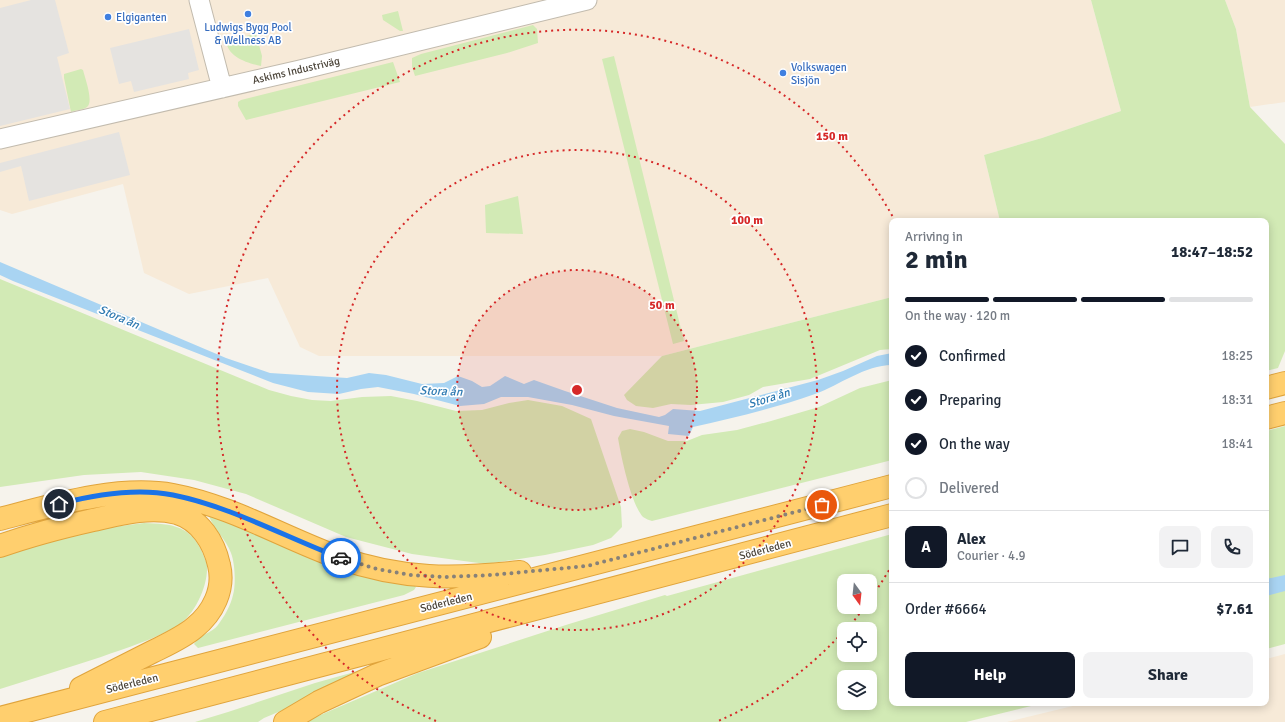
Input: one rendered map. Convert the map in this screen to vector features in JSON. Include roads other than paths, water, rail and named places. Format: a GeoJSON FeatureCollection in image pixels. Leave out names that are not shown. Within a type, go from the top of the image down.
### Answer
{"type":"FeatureCollection","features":[{"type":"Feature","properties":{"kind":"highway"},"geometry":{"type":"LineString","coordinates":[[1269,387],[1285,383]]}},
{"type":"Feature","properties":{"kind":"highway"},"geometry":{"type":"LineString","coordinates":[[1269,417],[1285,413]]}},
{"type":"Feature","properties":{"kind":"highway","name":"Söderleden"},"geometry":{"type":"LineString","coordinates":[[0,718],[889,487]]}},
{"type":"Feature","properties":{"kind":"highway"},"geometry":{"type":"LineString","coordinates":[[0,519],[72,500],[91,497],[124,493],[172,495],[223,509],[340,558],[377,569],[411,575],[444,577],[485,576],[587,566]]}},
{"type":"Feature","properties":{"kind":"highway"},"geometry":{"type":"LineString","coordinates":[[0,546],[54,529],[118,515],[146,510],[167,511],[179,514],[199,526],[207,536],[218,558],[221,570],[220,592],[210,612],[194,629],[170,643],[45,706]]}},
{"type":"Feature","properties":{"kind":"highway","name":"Söderleden"},"geometry":{"type":"LineString","coordinates":[[105,722],[889,516]]}},
{"type":"Feature","properties":{"kind":"highway"},"geometry":{"type":"LineString","coordinates":[[285,722],[319,702],[377,675],[588,596]]}},
{"type":"Feature","properties":{"kind":"street"},"geometry":{"type":"LineString","coordinates":[[199,0],[222,88]]}},
{"type":"Feature","properties":{"kind":"street","name":"Askims Industriväg"},"geometry":{"type":"LineString","coordinates":[[1,140],[587,0]]}},
{"type":"Feature","properties":{"kind":"water","name":"Stora ån"},"geometry":{"type":"Polygon","coordinates":[[[0,262],[226,358],[270,373],[347,378],[369,373],[386,375],[422,384],[444,383],[458,376],[472,381],[482,387],[490,386],[505,376],[524,384],[534,380],[617,408],[659,417],[665,415],[673,409],[700,411],[818,380],[877,356],[889,354],[889,365],[872,368],[815,394],[785,404],[693,427],[689,436],[668,434],[669,426],[614,416],[572,405],[528,397],[501,397],[484,404],[460,406],[414,394],[378,387],[339,394],[308,392],[273,383],[0,275],[0,262]]]}},
{"type":"Feature","properties":{"kind":"water"},"geometry":{"type":"Polygon","coordinates":[[[1285,575],[1285,591],[1269,595],[1269,578],[1285,575]]]}},
{"type":"Feature","properties":{"kind":"place","name":"Ludwigs Bygg Pool & Wellness AB"},"geometry":{"type":"Point","coordinates":[248,14]}},
{"type":"Feature","properties":{"kind":"place","name":"Elgiganten"},"geometry":{"type":"Point","coordinates":[108,17]}},
{"type":"Feature","properties":{"kind":"place","name":"Volkswagen Sisjön"},"geometry":{"type":"Point","coordinates":[783,73]}}]}
